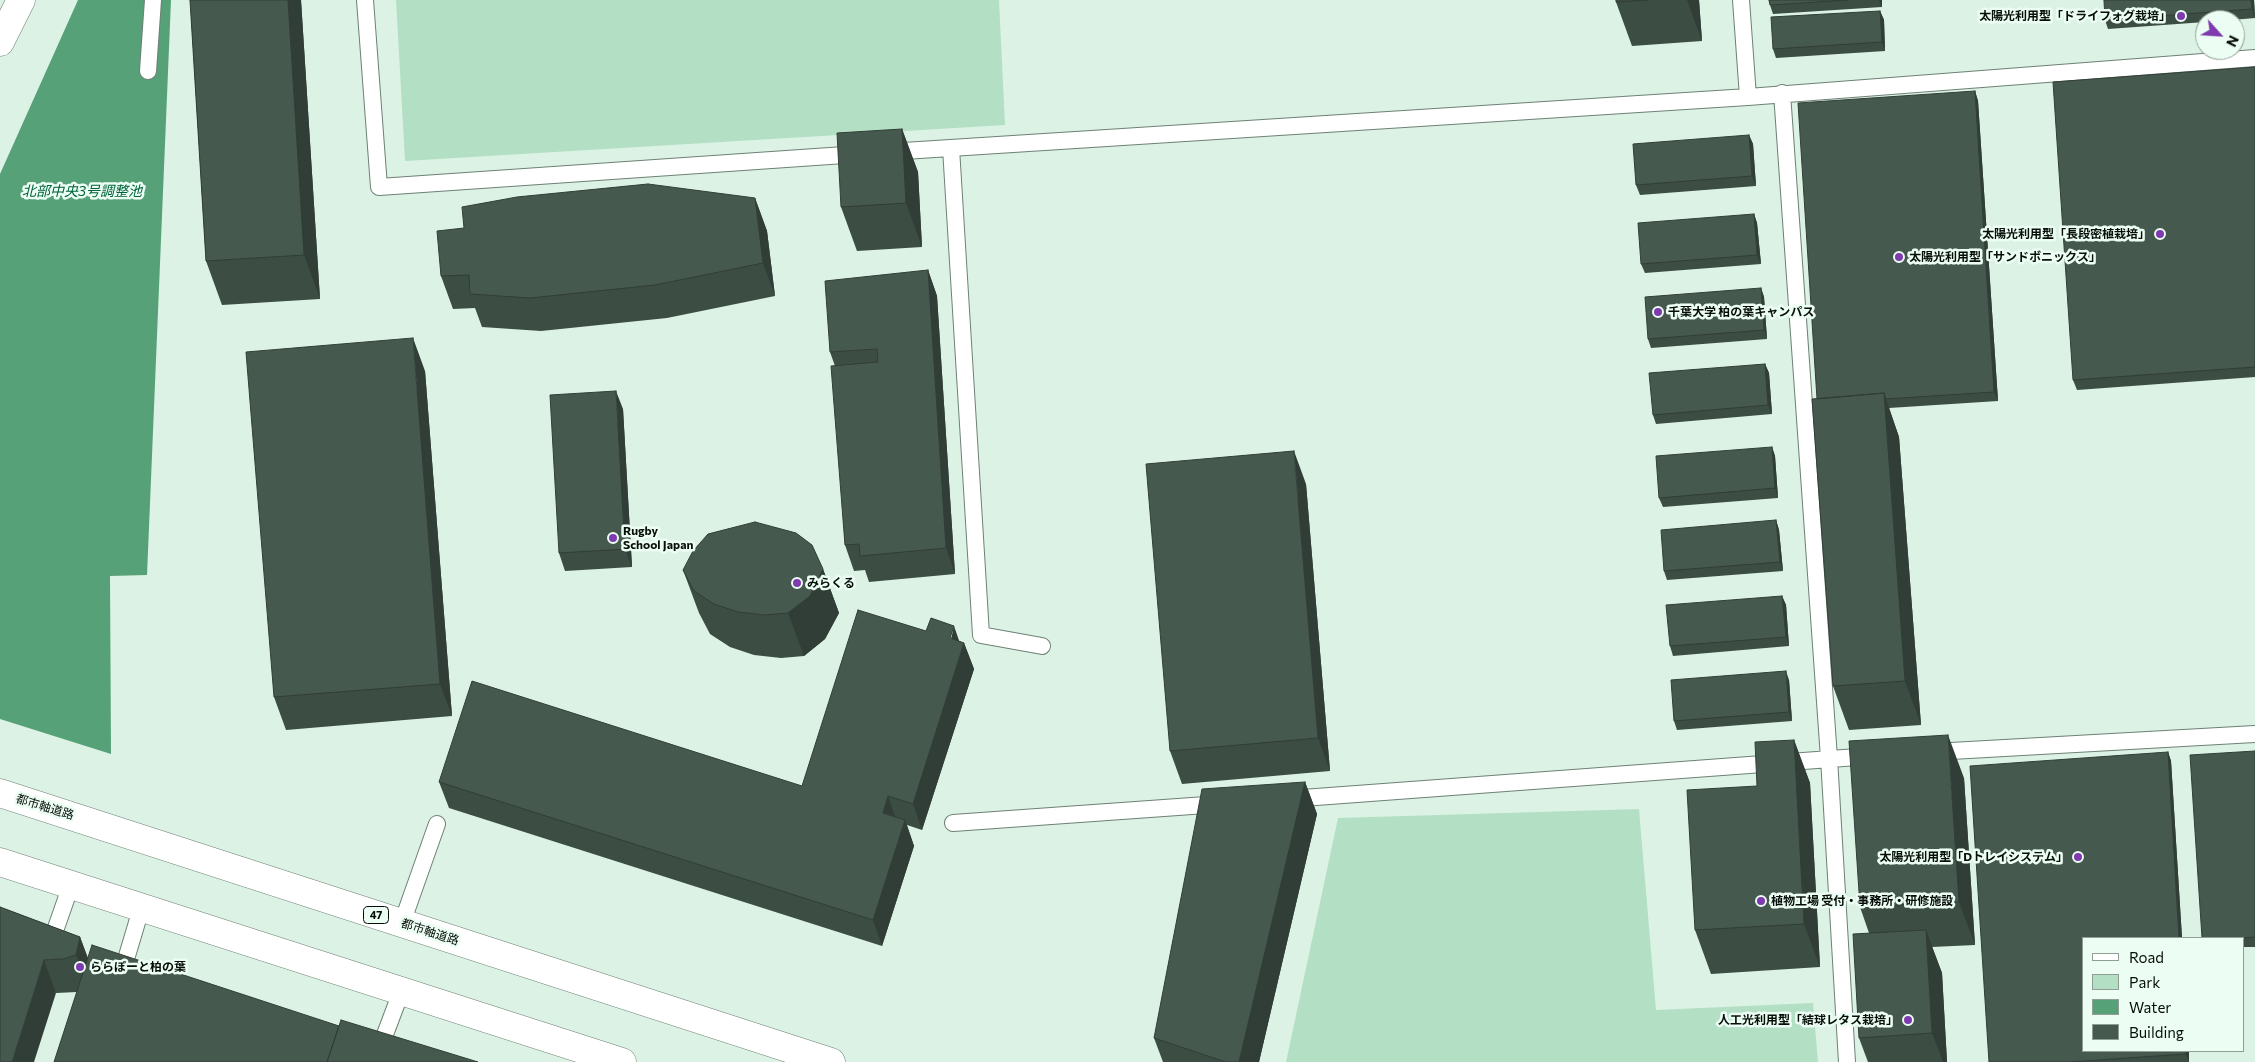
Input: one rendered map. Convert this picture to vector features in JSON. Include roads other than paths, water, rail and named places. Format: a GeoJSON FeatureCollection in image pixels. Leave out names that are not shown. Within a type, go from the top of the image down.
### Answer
{"type":"FeatureCollection","features":[{"type":"Feature","properties":{"kind":"main road"},"geometry":{"type":"LineString","coordinates":[[0,42],[21,0]]}},
{"type":"Feature","properties":{"kind":"main road","name":"都市軸道路"},"geometry":{"type":"LineString","coordinates":[[0,793],[831,1062]]}},
{"type":"Feature","properties":{"kind":"main road"},"geometry":{"type":"LineString","coordinates":[[0,862],[141,909],[622,1062]]}},
{"type":"Feature","properties":{"kind":"lane"},"geometry":{"type":"LineString","coordinates":[[148,71],[153,0]]}},
{"type":"Feature","properties":{"kind":"lane"},"geometry":{"type":"LineString","coordinates":[[365,0],[379,187],[1748,97],[2255,58]]}},
{"type":"Feature","properties":{"kind":"lane"},"geometry":{"type":"LineString","coordinates":[[1741,0],[1748,97]]}},
{"type":"Feature","properties":{"kind":"lane"},"geometry":{"type":"LineString","coordinates":[[1782,93],[1829,758],[1847,1062]]}},
{"type":"Feature","properties":{"kind":"lane"},"geometry":{"type":"LineString","coordinates":[[951,148],[981,635],[1042,646]]}},
{"type":"Feature","properties":{"kind":"lane"},"geometry":{"type":"LineString","coordinates":[[1918,753],[2255,734]]}},
{"type":"Feature","properties":{"kind":"lane"},"geometry":{"type":"LineString","coordinates":[[1277,800],[1888,755]]}},
{"type":"Feature","properties":{"kind":"lane"},"geometry":{"type":"LineString","coordinates":[[953,823],[1237,803]]}},
{"type":"Feature","properties":{"kind":"lane"},"geometry":{"type":"LineString","coordinates":[[402,924],[437,824]]}},
{"type":"Feature","properties":{"kind":"lane"},"geometry":{"type":"LineString","coordinates":[[44,962],[71,885]]}},
{"type":"Feature","properties":{"kind":"lane"},"geometry":{"type":"LineString","coordinates":[[120,977],[141,909]]}},
{"type":"Feature","properties":{"kind":"lane"},"geometry":{"type":"LineString","coordinates":[[376,1060],[401,992]]}},
{"type":"Feature","properties":{"kind":"water","name":"北部中央3号調整池"},"geometry":{"type":"Polygon","coordinates":[[[78,0],[171,0],[147,575],[110,576],[111,754],[0,719],[0,174],[78,0]]]}},
{"type":"Feature","properties":{"kind":"place","name":"太陽光利用型「ドライフォグ栽培」"},"geometry":{"type":"Point","coordinates":[2181,16]}},
{"type":"Feature","properties":{"kind":"place","name":"太陽光利用型「長段密植栽培」"},"geometry":{"type":"Point","coordinates":[2160,234]}},
{"type":"Feature","properties":{"kind":"place","name":"太陽光利用型「サンドボニックス」"},"geometry":{"type":"Point","coordinates":[1899,257]}},
{"type":"Feature","properties":{"kind":"place","name":"千葉大学 柏の葉キャンパス"},"geometry":{"type":"Point","coordinates":[1658,312]}},
{"type":"Feature","properties":{"kind":"place","name":"Rugby School Japan"},"geometry":{"type":"Point","coordinates":[613,538]}},
{"type":"Feature","properties":{"kind":"place","name":"みらくる"},"geometry":{"type":"Point","coordinates":[797,583]}},
{"type":"Feature","properties":{"kind":"place","name":"太陽光利用型「Dトレイシステム」"},"geometry":{"type":"Point","coordinates":[2078,857]}},
{"type":"Feature","properties":{"kind":"place","name":"植物工場 受付・事務所・研修施設"},"geometry":{"type":"Point","coordinates":[1761,901]}},
{"type":"Feature","properties":{"kind":"place","name":"ららぽーと柏の葉"},"geometry":{"type":"Point","coordinates":[80,967]}},
{"type":"Feature","properties":{"kind":"place","name":"人工光利用型「結球レタス栽培」"},"geometry":{"type":"Point","coordinates":[1908,1020]}}]}
